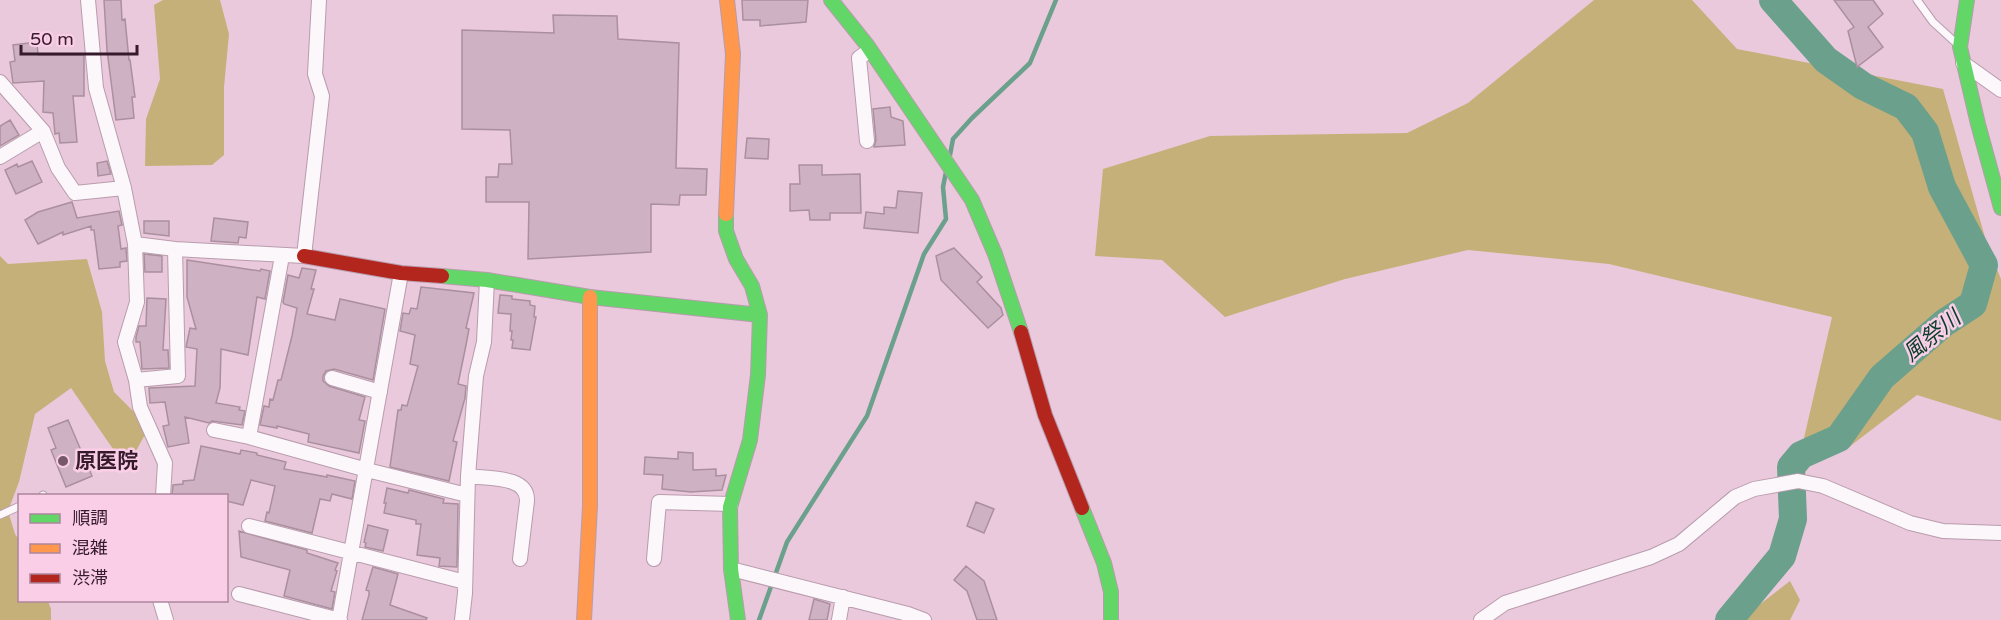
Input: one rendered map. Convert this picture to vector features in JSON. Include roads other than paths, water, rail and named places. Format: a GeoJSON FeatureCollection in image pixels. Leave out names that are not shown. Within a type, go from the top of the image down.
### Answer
{"type":"FeatureCollection","features":[{"type":"Feature","properties":{"kind":"street"},"geometry":{"type":"LineString","coordinates":[[88,0],[96,88],[124,188],[135,244],[137,302],[124,342],[136,380],[140,407],[165,463],[163,494]]}},
{"type":"Feature","properties":{"kind":"street"},"geometry":{"type":"LineString","coordinates":[[304,256],[321,96],[315,74],[319,0]]}},
{"type":"Feature","properties":{"kind":"street"},"geometry":{"type":"LineString","coordinates":[[727,0],[733,54],[726,231],[736,259],[752,286],[760,315],[758,375],[750,440],[731,504],[731,569],[738,620]]}},
{"type":"Feature","properties":{"kind":"street"},"geometry":{"type":"LineString","coordinates":[[831,0],[870,50],[972,200],[995,254],[1045,415],[1104,563],[1111,592],[1111,620]]}},
{"type":"Feature","properties":{"kind":"street"},"geometry":{"type":"LineString","coordinates":[[1967,0],[1960,47],[2001,208]]}},
{"type":"Feature","properties":{"kind":"street"},"geometry":{"type":"LineString","coordinates":[[867,141],[859,58],[870,50]]}},
{"type":"Feature","properties":{"kind":"street"},"geometry":{"type":"LineString","coordinates":[[1963,63],[2001,90]]}},
{"type":"Feature","properties":{"kind":"street"},"geometry":{"type":"LineString","coordinates":[[0,82],[42,131],[58,168],[75,193],[124,188]]}},
{"type":"Feature","properties":{"kind":"street"},"geometry":{"type":"LineString","coordinates":[[0,157],[42,131]]}},
{"type":"Feature","properties":{"kind":"street"},"geometry":{"type":"LineString","coordinates":[[135,244],[175,249],[304,256],[401,273],[487,280],[590,297],[760,315]]}},
{"type":"Feature","properties":{"kind":"street"},"geometry":{"type":"LineString","coordinates":[[136,380],[178,376],[175,249]]}},
{"type":"Feature","properties":{"kind":"street"},"geometry":{"type":"LineString","coordinates":[[249,437],[282,256]]}},
{"type":"Feature","properties":{"kind":"street"},"geometry":{"type":"LineString","coordinates":[[239,594],[339,620],[401,273]]}},
{"type":"Feature","properties":{"kind":"street"},"geometry":{"type":"LineString","coordinates":[[462,620],[468,476],[476,376],[484,342],[487,280]]}},
{"type":"Feature","properties":{"kind":"street"},"geometry":{"type":"LineString","coordinates":[[584,620],[590,506],[590,297]]}},
{"type":"Feature","properties":{"kind":"street"},"geometry":{"type":"LineString","coordinates":[[332,378],[380,392]]}},
{"type":"Feature","properties":{"kind":"street"},"geometry":{"type":"LineString","coordinates":[[214,430],[249,437],[467,495]]}},
{"type":"Feature","properties":{"kind":"street"},"geometry":{"type":"LineString","coordinates":[[468,476],[514,482],[523,486],[527,495],[520,559]]}},
{"type":"Feature","properties":{"kind":"street"},"geometry":{"type":"LineString","coordinates":[[1481,620],[1505,603],[1651,556],[1680,544],[1735,497],[1744,493],[1798,481],[1823,486],[1910,523],[1943,531],[2001,533]]}},
{"type":"Feature","properties":{"kind":"street"},"geometry":{"type":"LineString","coordinates":[[654,560],[659,502],[731,504]]}},
{"type":"Feature","properties":{"kind":"street"},"geometry":{"type":"LineString","coordinates":[[249,526],[465,582]]}},
{"type":"Feature","properties":{"kind":"street"},"geometry":{"type":"LineString","coordinates":[[731,569],[924,620]]}},
{"type":"Feature","properties":{"kind":"street"},"geometry":{"type":"LineString","coordinates":[[839,620],[843,597]]}},
{"type":"Feature","properties":{"kind":"street"},"geometry":{"type":"LineString","coordinates":[[161,602],[166,620]]}},
{"type":"Feature","properties":{"kind":"lane"},"geometry":{"type":"LineString","coordinates":[[1917,0],[1933,22],[1960,47]]}},
{"type":"Feature","properties":{"kind":"lane"},"geometry":{"type":"LineString","coordinates":[[0,514],[18,507]]}},
{"type":"Feature","properties":{"kind":"waterway"},"geometry":{"type":"LineString","coordinates":[[950,155],[953,139],[1030,63],[1056,0]]}},
{"type":"Feature","properties":{"kind":"waterway","name":"風祭川"},"geometry":{"type":"LineString","coordinates":[[1729,620],[1782,556],[1793,519],[1791,467],[1801,455],[1839,438],[1882,377],[1944,323],[1973,304],[1984,265],[1942,187],[1925,132],[1906,107],[1863,86],[1826,60],[1773,0]]}},
{"type":"Feature","properties":{"kind":"waterway"},"geometry":{"type":"LineString","coordinates":[[759,620],[787,542],[867,416],[924,254],[946,219],[943,187],[946,172]]}},
{"type":"Feature","properties":{"kind":"place","name":"原医院"},"geometry":{"type":"Point","coordinates":[63,461]}}]}
